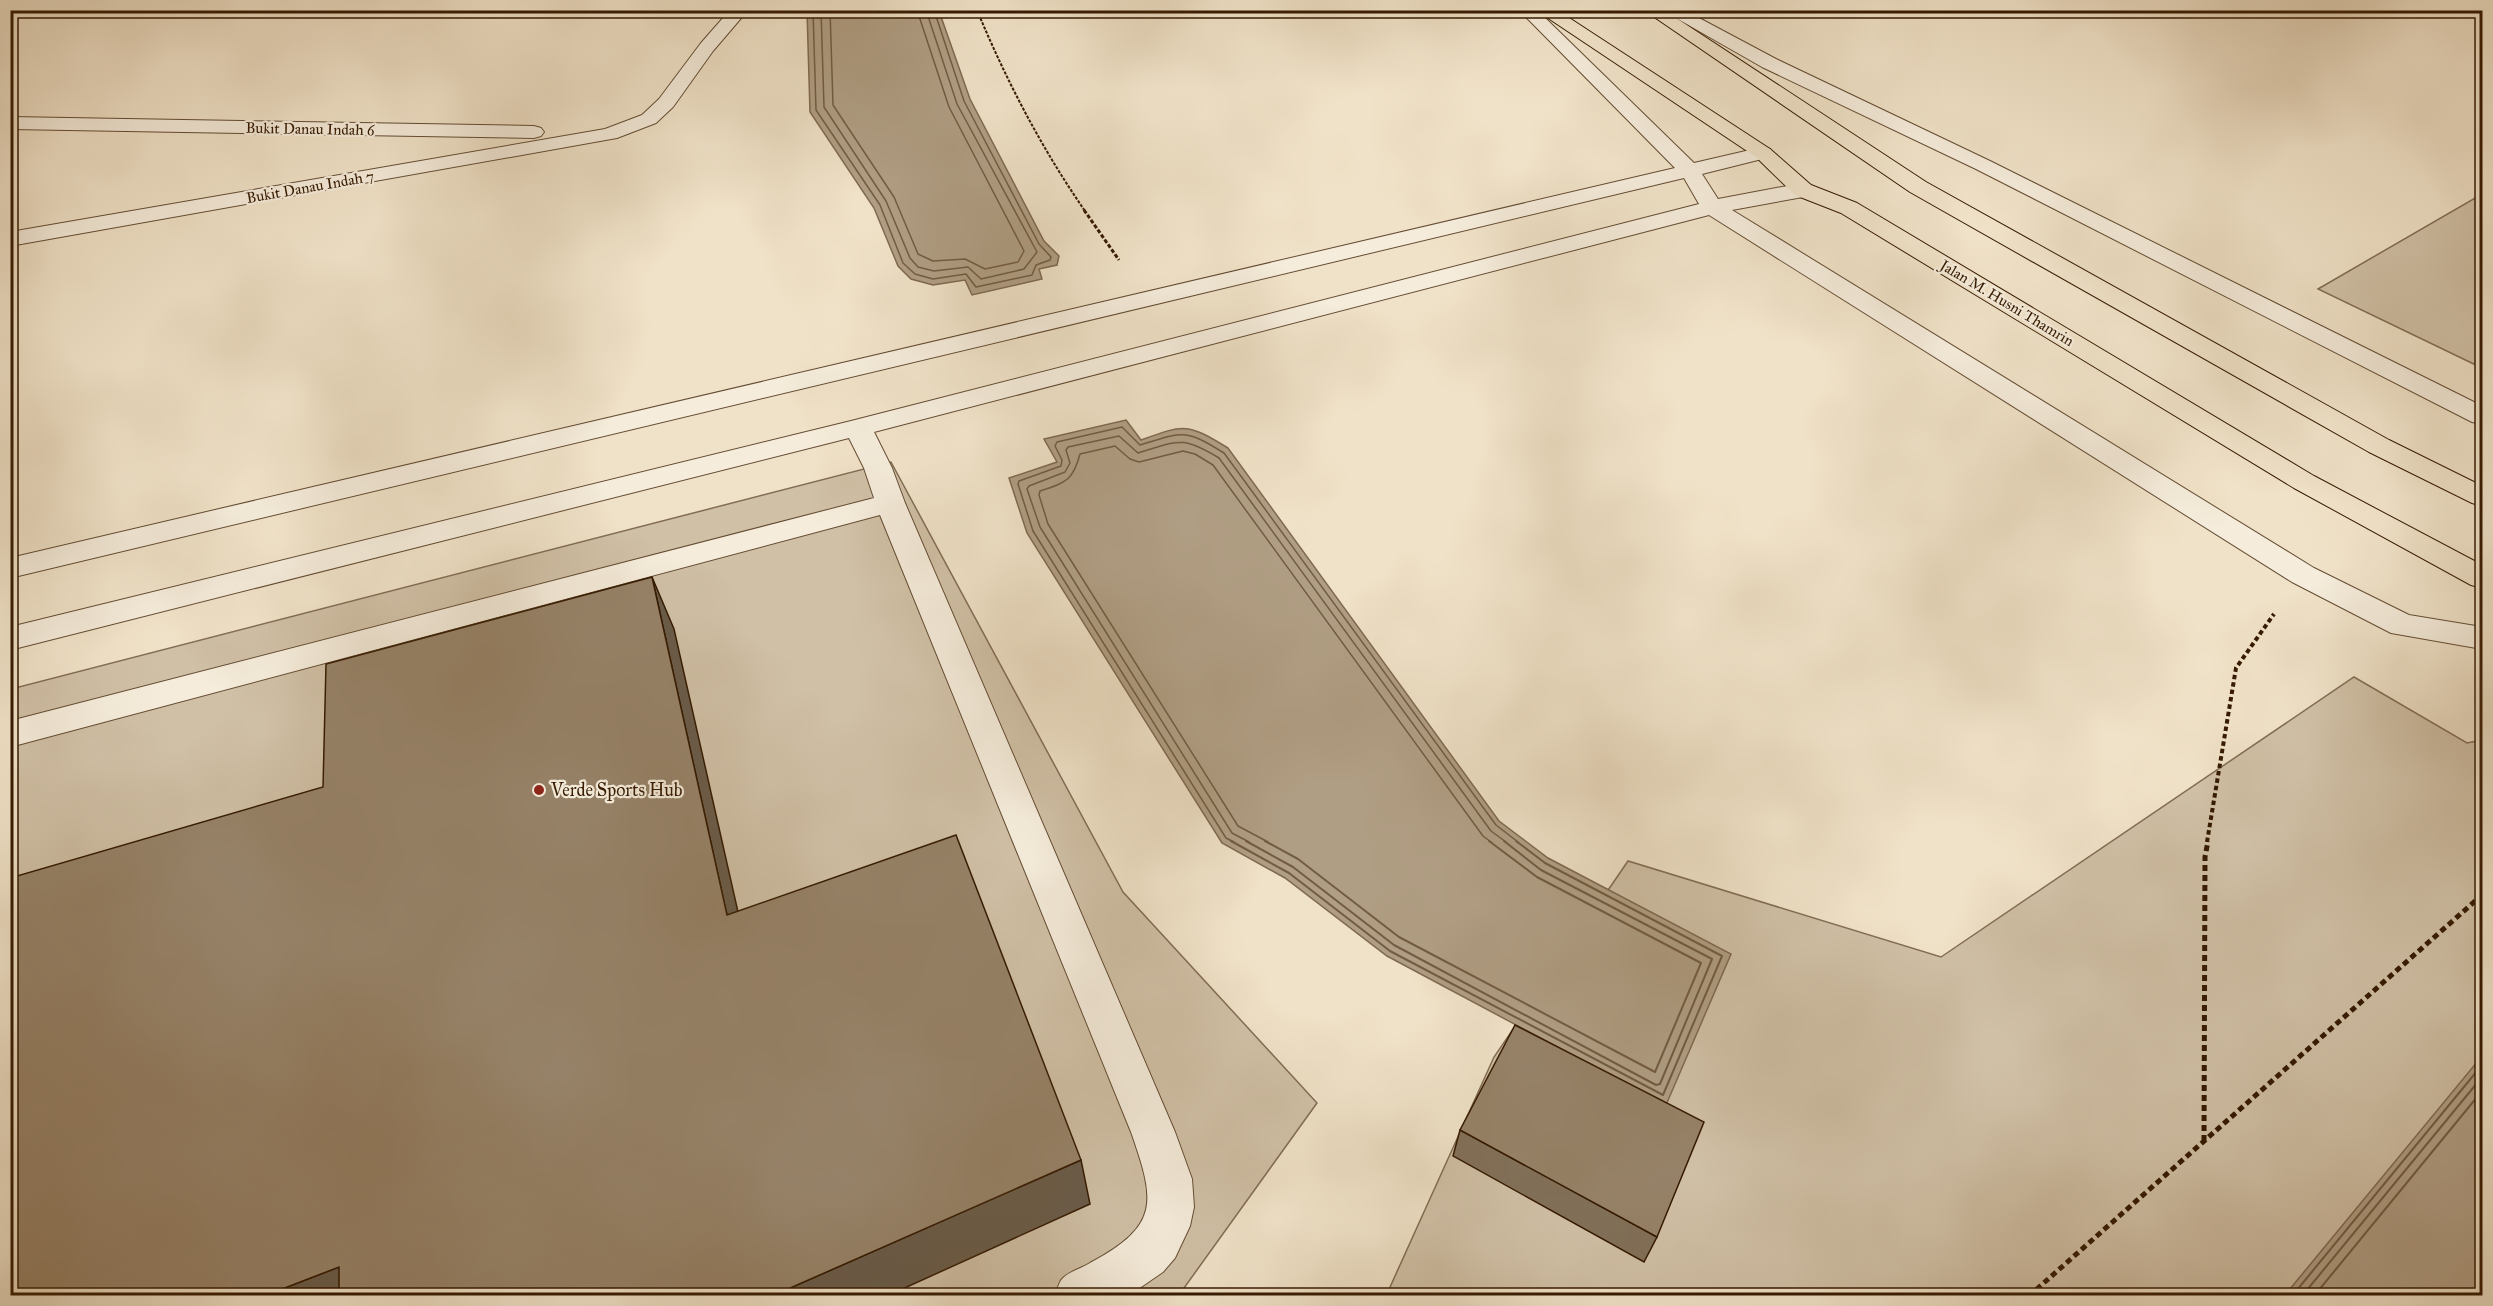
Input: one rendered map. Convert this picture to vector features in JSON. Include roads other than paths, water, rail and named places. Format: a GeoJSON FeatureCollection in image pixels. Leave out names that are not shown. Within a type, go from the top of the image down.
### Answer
{"type":"FeatureCollection","features":[{"type":"Feature","properties":{"kind":"main road","name":"Jalan M. Husni Thamrin"},"geometry":{"type":"LineString","coordinates":[[1544,10],[1763,153],[1803,190],[1849,208],[2304,482],[2482,578]]}},
{"type":"Feature","properties":{"kind":"main road"},"geometry":{"type":"LineString","coordinates":[[1652,10],[1918,187],[2379,446],[2482,497]]}},
{"type":"Feature","properties":{"kind":"street"},"geometry":{"type":"LineString","coordinates":[[610,134],[649,120],[666,103],[707,47],[740,10]]}},
{"type":"Feature","properties":{"kind":"street"},"geometry":{"type":"LineString","coordinates":[[1527,10],[1690,171],[1712,207],[2302,575],[2402,625],[2482,638]]}},
{"type":"Feature","properties":{"kind":"street"},"geometry":{"type":"LineString","coordinates":[[1670,10],[1770,63],[1983,165],[2482,416]]}},
{"type":"Feature","properties":{"kind":"street","name":"Bukit Danau Indah 6"},"geometry":{"type":"LineString","coordinates":[[10,123],[610,134]]}},
{"type":"Feature","properties":{"kind":"street","name":"Bukit Danau Indah 7"},"geometry":{"type":"LineString","coordinates":[[10,239],[610,134]]}},
{"type":"Feature","properties":{"kind":"street"},"geometry":{"type":"LineString","coordinates":[[10,568],[1763,153]]}},
{"type":"Feature","properties":{"kind":"street"},"geometry":{"type":"LineString","coordinates":[[10,639],[858,428],[1712,207],[1803,190]]}},
{"type":"Feature","properties":{"kind":"street"},"geometry":{"type":"LineString","coordinates":[[858,428],[878,468],[890,503],[1153,1132],[1170,1185],[1170,1222],[1153,1251],[1079,1296]]}},
{"type":"Feature","properties":{"kind":"street"},"geometry":{"type":"LineString","coordinates":[[10,734],[890,503]]}},
{"type":"Feature","properties":{"kind":"water"},"geometry":{"type":"Polygon","coordinates":[[[807,11],[939,11],[970,99],[1044,241],[1059,256],[1057,265],[1039,269],[1042,279],[972,295],[965,280],[933,285],[911,279],[898,266],[874,208],[810,112],[807,11]]]}},
{"type":"Feature","properties":{"kind":"water"},"geometry":{"type":"Polygon","coordinates":[[[1126,420],[1141,440],[1167,431],[1186,429],[1203,434],[1228,448],[1499,821],[1548,858],[1731,954],[1666,1105],[1387,956],[1285,878],[1222,843],[1027,533],[1009,478],[1057,462],[1044,439],[1126,420]]]}},
{"type":"Feature","properties":{"kind":"water"},"geometry":{"type":"Polygon","coordinates":[[[2482,1056],[2482,1295],[2285,1295],[2482,1056]]]}},
{"type":"Feature","properties":{"kind":"place","name":"Verde Sports Hub"},"geometry":{"type":"Point","coordinates":[539,790]}}]}
